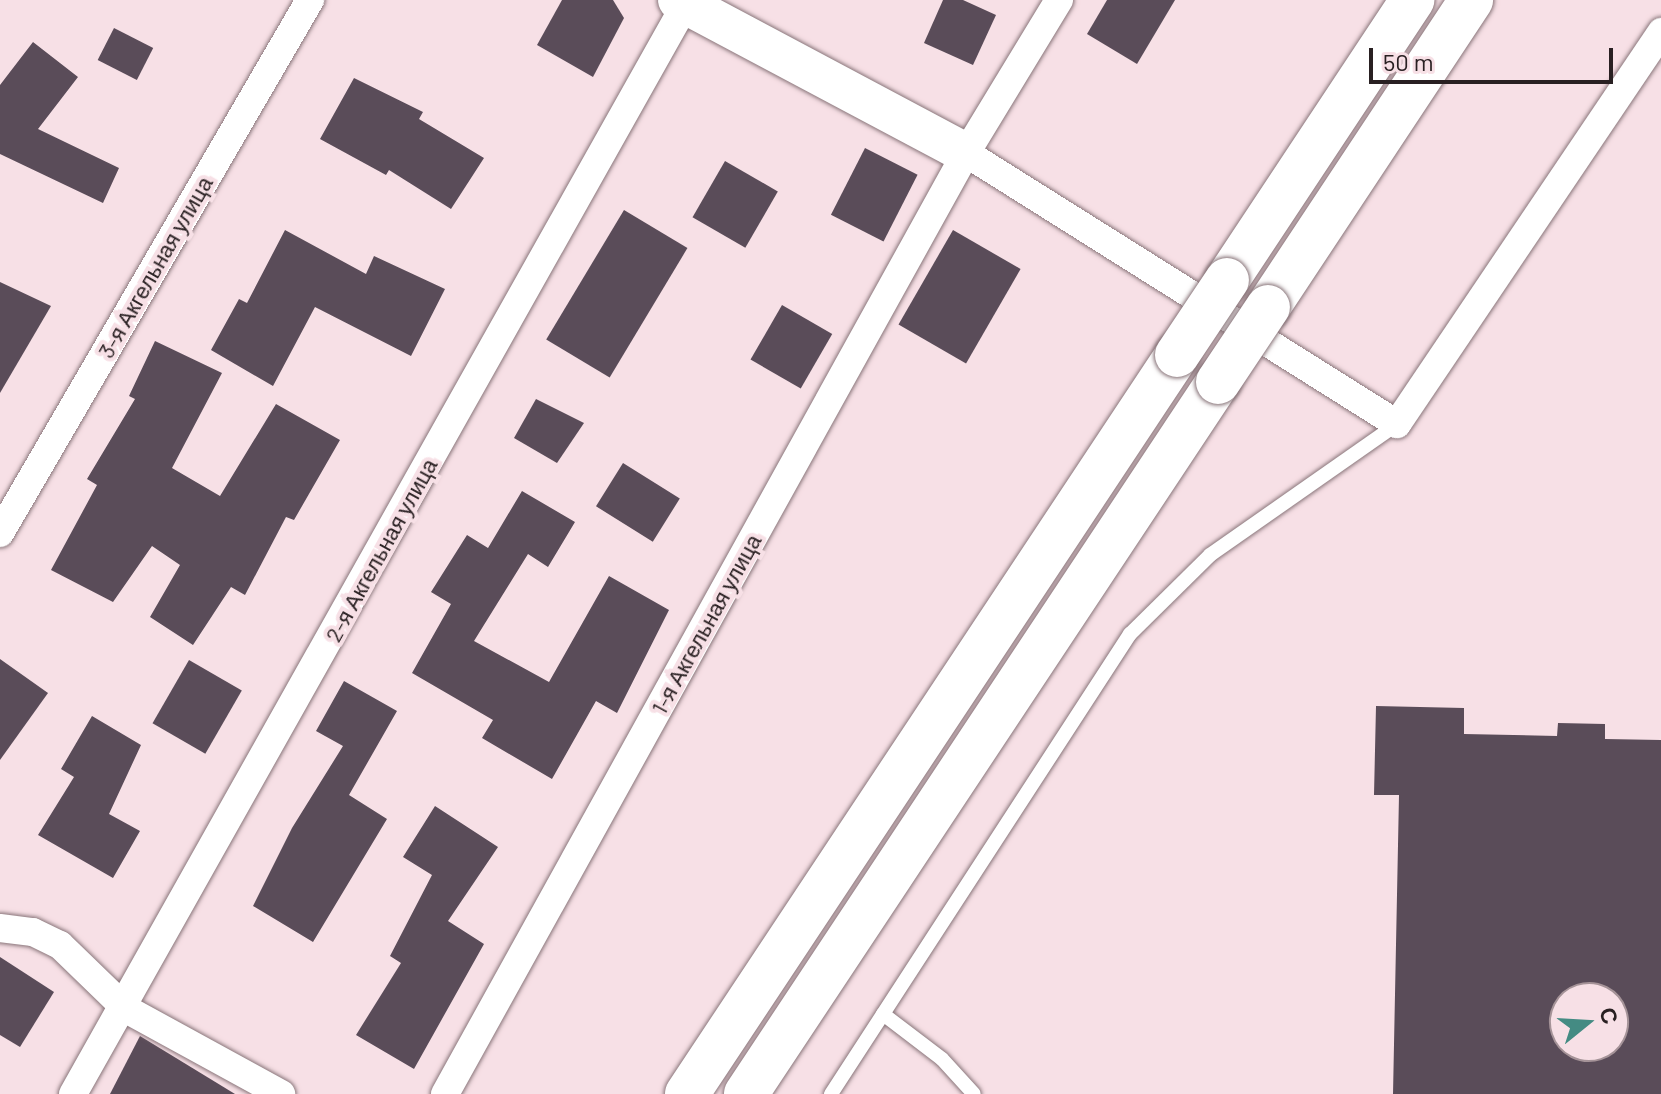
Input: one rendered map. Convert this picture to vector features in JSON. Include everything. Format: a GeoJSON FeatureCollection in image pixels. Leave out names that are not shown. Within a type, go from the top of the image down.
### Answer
{"type":"FeatureCollection","features":[{"type":"Feature","properties":{"kind":"main road"},"geometry":{"type":"LineString","coordinates":[[687,1094],[1412,0]]}},
{"type":"Feature","properties":{"kind":"main road"},"geometry":{"type":"LineString","coordinates":[[746,1094],[1471,0]]}},
{"type":"Feature","properties":{"kind":"street","name":"3-я Акгельная улица"},"geometry":{"type":"LineString","coordinates":[[0,533],[310,0]]}},
{"type":"Feature","properties":{"kind":"street","name":"1-я Акгельная улица"},"geometry":{"type":"LineString","coordinates":[[445,1094],[966,153],[1059,0]]}},
{"type":"Feature","properties":{"kind":"street"},"geometry":{"type":"LineString","coordinates":[[684,1],[966,153],[1397,424],[1661,32]]}},
{"type":"Feature","properties":{"kind":"street","name":"2-я Акгельная улица"},"geometry":{"type":"LineString","coordinates":[[73,1094],[126,1009],[684,1]]}},
{"type":"Feature","properties":{"kind":"street"},"geometry":{"type":"LineString","coordinates":[[0,928],[33,932],[60,945],[126,1009],[281,1094]]}},
{"type":"Feature","properties":{"kind":"lane"},"geometry":{"type":"LineString","coordinates":[[831,1094],[1130,634],[1210,555],[1397,424]]}},
{"type":"Feature","properties":{"kind":"lane"},"geometry":{"type":"LineString","coordinates":[[883,1014],[942,1059],[974,1094]]}},
{"type":"Feature","properties":{"kind":"building"},"geometry":{"type":"Polygon","coordinates":[[[562,0],[613,0],[624,18],[593,77],[537,45],[562,0]]]}},
{"type":"Feature","properties":{"kind":"building"},"geometry":{"type":"Polygon","coordinates":[[[943,0],[963,0],[996,15],[973,65],[924,43],[943,0]]]}},
{"type":"Feature","properties":{"kind":"building"},"geometry":{"type":"Polygon","coordinates":[[[1107,0],[1175,0],[1137,64],[1087,34],[1107,0]]]}},
{"type":"Feature","properties":{"kind":"building"},"geometry":{"type":"Polygon","coordinates":[[[114,28],[153,48],[137,80],[98,60],[114,28]]]}},
{"type":"Feature","properties":{"kind":"building"},"geometry":{"type":"Polygon","coordinates":[[[33,42],[78,77],[38,129],[119,168],[103,203],[0,154],[0,85],[33,42]]]}},
{"type":"Feature","properties":{"kind":"building"},"geometry":{"type":"Polygon","coordinates":[[[354,78],[423,112],[419,119],[484,158],[451,209],[389,170],[386,175],[320,139],[354,78]]]}},
{"type":"Feature","properties":{"kind":"building"},"geometry":{"type":"Polygon","coordinates":[[[865,148],[918,175],[884,242],[831,215],[865,148]]]}},
{"type":"Feature","properties":{"kind":"building"},"geometry":{"type":"Polygon","coordinates":[[[725,161],[778,192],[745,248],[692,217],[725,161]]]}},
{"type":"Feature","properties":{"kind":"building"},"geometry":{"type":"Polygon","coordinates":[[[624,210],[687,248],[610,378],[546,339],[624,210]]]}},
{"type":"Feature","properties":{"kind":"building"},"geometry":{"type":"Polygon","coordinates":[[[285,230],[366,274],[374,256],[445,289],[411,356],[315,307],[273,386],[211,350],[239,299],[247,303],[285,230]]]}},
{"type":"Feature","properties":{"kind":"building"},"geometry":{"type":"Polygon","coordinates":[[[953,230],[1021,269],[966,363],[898,324],[953,230]]]}},
{"type":"Feature","properties":{"kind":"building"},"geometry":{"type":"Polygon","coordinates":[[[0,282],[51,306],[0,393],[0,282]]]}},
{"type":"Feature","properties":{"kind":"building"},"geometry":{"type":"Polygon","coordinates":[[[782,305],[832,334],[801,389],[750,360],[782,305]]]}},
{"type":"Feature","properties":{"kind":"building"},"geometry":{"type":"Polygon","coordinates":[[[155,341],[222,373],[172,468],[220,496],[276,404],[340,440],[294,520],[286,517],[245,595],[231,587],[193,645],[150,617],[180,565],[152,546],[113,602],[51,570],[97,485],[87,479],[135,399],[129,396],[155,341]]]}},
{"type":"Feature","properties":{"kind":"building"},"geometry":{"type":"Polygon","coordinates":[[[536,399],[584,423],[557,463],[514,438],[536,399]]]}},
{"type":"Feature","properties":{"kind":"building"},"geometry":{"type":"Polygon","coordinates":[[[623,463],[680,499],[653,542],[596,506],[623,463]]]}},
{"type":"Feature","properties":{"kind":"building"},"geometry":{"type":"Polygon","coordinates":[[[522,491],[575,522],[548,567],[528,554],[474,641],[549,682],[609,576],[669,610],[617,713],[596,701],[552,779],[482,738],[493,720],[412,673],[451,604],[431,592],[467,535],[488,548],[522,491]]]}},
{"type":"Feature","properties":{"kind":"building"},"geometry":{"type":"Polygon","coordinates":[[[0,659],[48,693],[0,760],[0,659]]]}},
{"type":"Feature","properties":{"kind":"building"},"geometry":{"type":"Polygon","coordinates":[[[189,660],[242,690],[205,754],[152,723],[189,660]]]}},
{"type":"Feature","properties":{"kind":"building"},"geometry":{"type":"Polygon","coordinates":[[[344,681],[397,711],[349,795],[387,819],[313,942],[253,906],[292,828],[343,746],[316,731],[344,681]]]}},
{"type":"Feature","properties":{"kind":"building"},"geometry":{"type":"Polygon","coordinates":[[[1376,706],[1464,708],[1464,734],[1557,736],[1558,723],[1605,724],[1605,739],[1661,740],[1661,1094],[1393,1094],[1399,795],[1374,795],[1376,706]]]}},
{"type":"Feature","properties":{"kind":"building"},"geometry":{"type":"Polygon","coordinates":[[[92,716],[141,745],[109,814],[140,831],[113,878],[38,835],[74,777],[61,769],[92,716]]]}},
{"type":"Feature","properties":{"kind":"building"},"geometry":{"type":"Polygon","coordinates":[[[435,806],[498,847],[448,921],[484,944],[414,1069],[356,1035],[401,963],[390,956],[432,875],[403,857],[435,806]]]}},
{"type":"Feature","properties":{"kind":"building"},"geometry":{"type":"Polygon","coordinates":[[[0,957],[54,992],[20,1047],[0,1035],[0,957]]]}},
{"type":"Feature","properties":{"kind":"building"},"geometry":{"type":"Polygon","coordinates":[[[140,1036],[235,1094],[110,1094],[140,1036]]]}}]}
